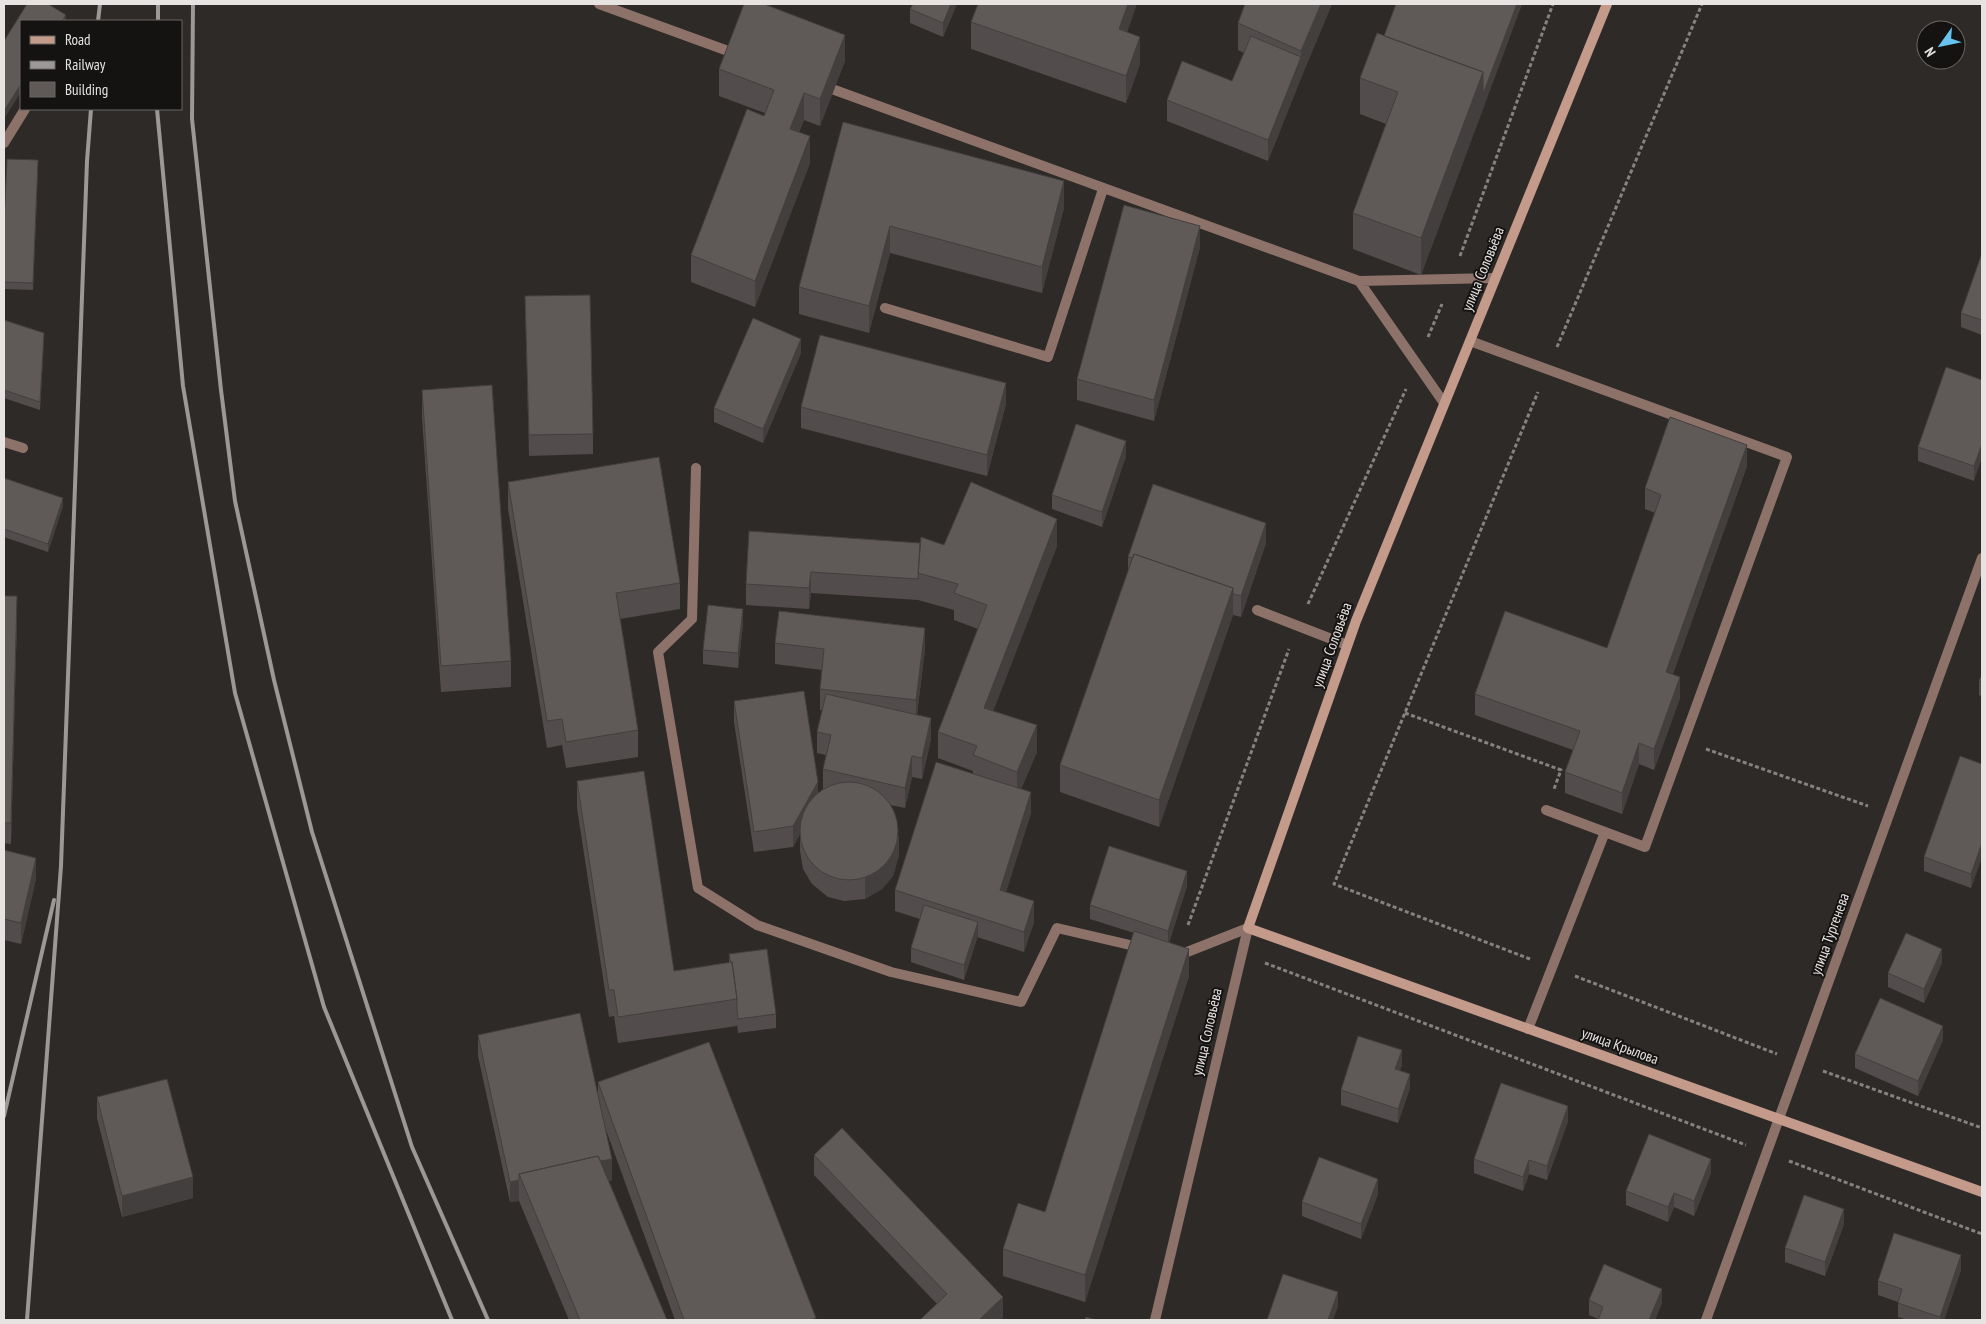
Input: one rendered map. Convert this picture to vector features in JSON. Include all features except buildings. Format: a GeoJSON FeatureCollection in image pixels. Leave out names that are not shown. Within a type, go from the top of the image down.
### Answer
{"type":"FeatureCollection","features":[{"type":"Feature","properties":{"kind":"main road","name":"улица Соловьёва"},"geometry":{"type":"LineString","coordinates":[[1248,928],[1347,645],[1607,4]]}},
{"type":"Feature","properties":{"kind":"main road","name":"улица Крылова"},"geometry":{"type":"LineString","coordinates":[[1248,928],[1982,1192]]}},
{"type":"Feature","properties":{"kind":"street"},"geometry":{"type":"LineString","coordinates":[[599,4],[748,59]]}},
{"type":"Feature","properties":{"kind":"street"},"geometry":{"type":"LineString","coordinates":[[814,83],[1359,281],[1495,278]]}},
{"type":"Feature","properties":{"kind":"street"},"geometry":{"type":"LineString","coordinates":[[4,143],[24,110]]}},
{"type":"Feature","properties":{"kind":"street"},"geometry":{"type":"LineString","coordinates":[[885,308],[1048,357],[1103,189]]}},
{"type":"Feature","properties":{"kind":"street"},"geometry":{"type":"LineString","coordinates":[[1359,281],[1444,403]]}},
{"type":"Feature","properties":{"kind":"street"},"geometry":{"type":"LineString","coordinates":[[1470,341],[1787,457],[1645,847],[1546,810]]}},
{"type":"Feature","properties":{"kind":"street"},"geometry":{"type":"LineString","coordinates":[[4,442],[24,448]]}},
{"type":"Feature","properties":{"kind":"street"},"geometry":{"type":"LineString","coordinates":[[696,468],[692,619],[658,652],[698,888],[757,925],[864,963],[890,972],[1021,1002],[1057,928],[1149,950]]}},
{"type":"Feature","properties":{"kind":"street","name":"улица Тургенева"},"geometry":{"type":"LineString","coordinates":[[1706,1320],[1982,558]]}},
{"type":"Feature","properties":{"kind":"street"},"geometry":{"type":"LineString","coordinates":[[1257,610],[1347,645]]}},
{"type":"Feature","properties":{"kind":"street"},"geometry":{"type":"LineString","coordinates":[[1528,1028],[1605,832]]}},
{"type":"Feature","properties":{"kind":"street"},"geometry":{"type":"LineString","coordinates":[[1172,955],[1248,928]]}},
{"type":"Feature","properties":{"kind":"street","name":"улица Соловьёва"},"geometry":{"type":"LineString","coordinates":[[1155,1320],[1248,928]]}},
{"type":"Feature","properties":{"kind":"path"},"geometry":{"type":"LineString","coordinates":[[1172,955],[1298,626],[1417,364],[1452,279],[1553,4]]}},
{"type":"Feature","properties":{"kind":"path"},"geometry":{"type":"LineString","coordinates":[[1702,4],[1547,369],[1334,884],[1800,1062],[1982,1128]]}},
{"type":"Feature","properties":{"kind":"path"},"geometry":{"type":"LineString","coordinates":[[1405,713],[1561,770],[1546,810]]}},
{"type":"Feature","properties":{"kind":"path"},"geometry":{"type":"LineString","coordinates":[[1704,748],[1889,814]]}},
{"type":"Feature","properties":{"kind":"path"},"geometry":{"type":"LineString","coordinates":[[1241,954],[1982,1234]]}},
{"type":"Feature","properties":{"kind":"railway"},"geometry":{"type":"LineString","coordinates":[[98,20],[100,4]]}},
{"type":"Feature","properties":{"kind":"railway"},"geometry":{"type":"LineString","coordinates":[[158,4],[158,20]]}},
{"type":"Feature","properties":{"kind":"railway"},"geometry":{"type":"LineString","coordinates":[[193,4],[192,119],[221,390],[235,501],[274,680],[312,832],[412,1147],[488,1320]]}},
{"type":"Feature","properties":{"kind":"railway"},"geometry":{"type":"LineString","coordinates":[[27,1320],[61,866],[87,161],[91,110]]}},
{"type":"Feature","properties":{"kind":"railway"},"geometry":{"type":"LineString","coordinates":[[157,110],[183,386],[235,693],[324,1007],[452,1320]]}},
{"type":"Feature","properties":{"kind":"railway"},"geometry":{"type":"LineString","coordinates":[[4,1116],[54,900]]}}]}
